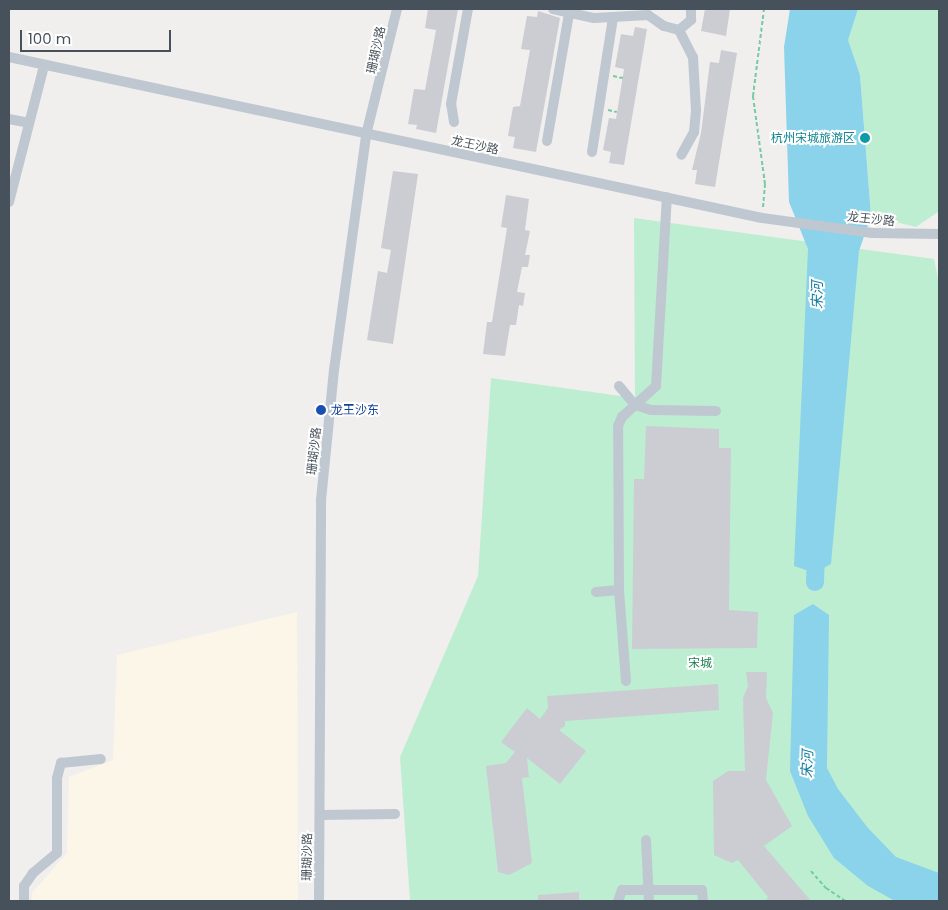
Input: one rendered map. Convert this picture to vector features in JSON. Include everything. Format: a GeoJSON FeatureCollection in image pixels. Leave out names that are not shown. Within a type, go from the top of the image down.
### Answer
{"type":"FeatureCollection","features":[{"type":"Feature","properties":{"kind":"street","name":"珊瑚沙路"},"geometry":{"type":"LineString","coordinates":[[319,901],[321,500],[334,370],[366,136],[397,9]]}},
{"type":"Feature","properties":{"kind":"street"},"geometry":{"type":"LineString","coordinates":[[454,122],[451,104],[468,9]]}},
{"type":"Feature","properties":{"kind":"street"},"geometry":{"type":"LineString","coordinates":[[553,9],[569,14],[613,18],[648,14],[664,26],[679,30],[693,57],[696,110],[694,132],[681,155]]}},
{"type":"Feature","properties":{"kind":"street"},"geometry":{"type":"LineString","coordinates":[[679,30],[691,20],[691,9]]}},
{"type":"Feature","properties":{"kind":"street"},"geometry":{"type":"LineString","coordinates":[[547,141],[569,14]]}},
{"type":"Feature","properties":{"kind":"street"},"geometry":{"type":"LineString","coordinates":[[592,152],[613,18]]}},
{"type":"Feature","properties":{"kind":"street","name":"龙王沙路"},"geometry":{"type":"LineString","coordinates":[[9,57],[366,136],[762,218],[872,233],[939,234]]}},
{"type":"Feature","properties":{"kind":"street"},"geometry":{"type":"LineString","coordinates":[[9,202],[44,66]]}},
{"type":"Feature","properties":{"kind":"street"},"geometry":{"type":"LineString","coordinates":[[9,119],[29,124]]}},
{"type":"Feature","properties":{"kind":"street"},"geometry":{"type":"LineString","coordinates":[[626,681],[619,590],[618,426],[622,417],[656,386],[667,197]]}},
{"type":"Feature","properties":{"kind":"street"},"geometry":{"type":"LineString","coordinates":[[619,386],[636,405],[651,410],[716,411]]}},
{"type":"Feature","properties":{"kind":"street"},"geometry":{"type":"LineString","coordinates":[[596,592],[619,590]]}},
{"type":"Feature","properties":{"kind":"street"},"geometry":{"type":"LineString","coordinates":[[24,901],[24,886],[33,873],[57,853],[57,778],[61,763],[100,759]]}},
{"type":"Feature","properties":{"kind":"street"},"geometry":{"type":"LineString","coordinates":[[320,815],[395,814]]}},
{"type":"Feature","properties":{"kind":"street"},"geometry":{"type":"LineString","coordinates":[[646,840],[649,896]]}},
{"type":"Feature","properties":{"kind":"street"},"geometry":{"type":"LineString","coordinates":[[618,901],[622,890],[649,896],[702,890],[703,901]]}},
{"type":"Feature","properties":{"kind":"path"},"geometry":{"type":"LineString","coordinates":[[762,218],[765,184],[753,96],[764,9]]}},
{"type":"Feature","properties":{"kind":"path"},"geometry":{"type":"LineString","coordinates":[[811,871],[826,888],[844,901]]}},
{"type":"Feature","properties":{"kind":"shaded area"},"geometry":{"type":"Polygon","coordinates":[[[297,612],[298,901],[32,901],[32,893],[67,853],[69,777],[113,760],[117,655],[297,612]]]}},
{"type":"Feature","properties":{"kind":"green space"},"geometry":{"type":"Polygon","coordinates":[[[858,9],[939,9],[939,208],[938,212],[916,227],[871,216],[860,75],[847,40],[858,9]]]}},
{"type":"Feature","properties":{"kind":"green space","name":"宋城"},"geometry":{"type":"Polygon","coordinates":[[[634,218],[934,259],[939,283],[939,901],[410,901],[400,757],[478,576],[491,378],[635,398],[634,218]]]}},
{"type":"Feature","properties":{"kind":"water"},"geometry":{"type":"Polygon","coordinates":[[[790,9],[858,9],[848,40],[860,75],[871,216],[859,251],[831,564],[815,573],[794,566],[808,249],[789,202],[784,47],[790,9]]]}},
{"type":"Feature","properties":{"kind":"water"},"geometry":{"type":"Polygon","coordinates":[[[813,604],[829,615],[827,768],[838,789],[868,828],[896,857],[939,873],[939,901],[895,901],[868,886],[834,858],[808,816],[790,771],[794,615],[813,604]]]}},
{"type":"Feature","properties":{"kind":"building"},"geometry":{"type":"Polygon","coordinates":[[[428,9],[458,9],[436,133],[416,129],[417,125],[408,124],[414,89],[425,90],[436,30],[425,28],[428,9]]]}},
{"type":"Feature","properties":{"kind":"building"},"geometry":{"type":"Polygon","coordinates":[[[705,9],[730,9],[726,36],[701,31],[705,9]]]}},
{"type":"Feature","properties":{"kind":"building"},"geometry":{"type":"Polygon","coordinates":[[[538,11],[560,18],[536,152],[513,148],[515,137],[508,136],[513,107],[520,106],[530,50],[521,49],[527,16],[537,17],[538,11]]]}},
{"type":"Feature","properties":{"kind":"building"},"geometry":{"type":"Polygon","coordinates":[[[635,27],[647,29],[624,165],[609,163],[611,152],[603,150],[609,118],[616,119],[624,69],[615,67],[621,34],[633,36],[635,27]]]}},
{"type":"Feature","properties":{"kind":"building"},"geometry":{"type":"Polygon","coordinates":[[[721,50],[737,53],[715,187],[695,184],[697,170],[692,170],[701,133],[710,62],[719,63],[721,50]]]}},
{"type":"Feature","properties":{"kind":"building"},"geometry":{"type":"Polygon","coordinates":[[[393,171],[418,174],[393,344],[367,340],[378,271],[387,273],[391,250],[381,248],[393,171]]]}},
{"type":"Feature","properties":{"kind":"building"},"geometry":{"type":"Polygon","coordinates":[[[506,195],[529,199],[525,230],[530,231],[525,255],[530,255],[528,267],[522,267],[517,292],[525,293],[523,306],[519,305],[516,325],[510,325],[505,356],[483,354],[487,322],[492,322],[507,228],[501,227],[506,195]]]}},
{"type":"Feature","properties":{"kind":"building"},"geometry":{"type":"Polygon","coordinates":[[[646,426],[719,429],[719,448],[731,448],[729,610],[758,612],[757,648],[632,649],[634,479],[644,479],[646,426]]]}},
{"type":"Feature","properties":{"kind":"building"},"geometry":{"type":"Polygon","coordinates":[[[746,672],[767,672],[766,698],[773,713],[766,780],[792,826],[764,846],[811,901],[766,901],[768,897],[738,860],[732,863],[714,855],[713,781],[728,771],[745,771],[743,698],[748,686],[746,672]]]}},
{"type":"Feature","properties":{"kind":"building"},"geometry":{"type":"Polygon","coordinates":[[[718,684],[719,710],[565,721],[565,726],[559,730],[586,751],[560,784],[527,758],[529,777],[522,778],[532,863],[509,875],[498,872],[486,766],[506,763],[515,752],[501,742],[527,708],[540,719],[548,708],[547,696],[718,684]]]}},
{"type":"Feature","properties":{"kind":"building"},"geometry":{"type":"Polygon","coordinates":[[[579,892],[579,901],[538,901],[538,895],[579,892]]]}},
{"type":"Feature","properties":{"kind":"waterway","name":"宋河"},"geometry":{"type":"LineString","coordinates":[[815,582],[816,549]]}},
{"type":"Feature","properties":{"kind":"place","name":"杭州宋城旅游区"},"geometry":{"type":"Point","coordinates":[865,138]}},
{"type":"Feature","properties":{"kind":"place","name":"龙王沙东"},"geometry":{"type":"Point","coordinates":[321,410]}}]}
